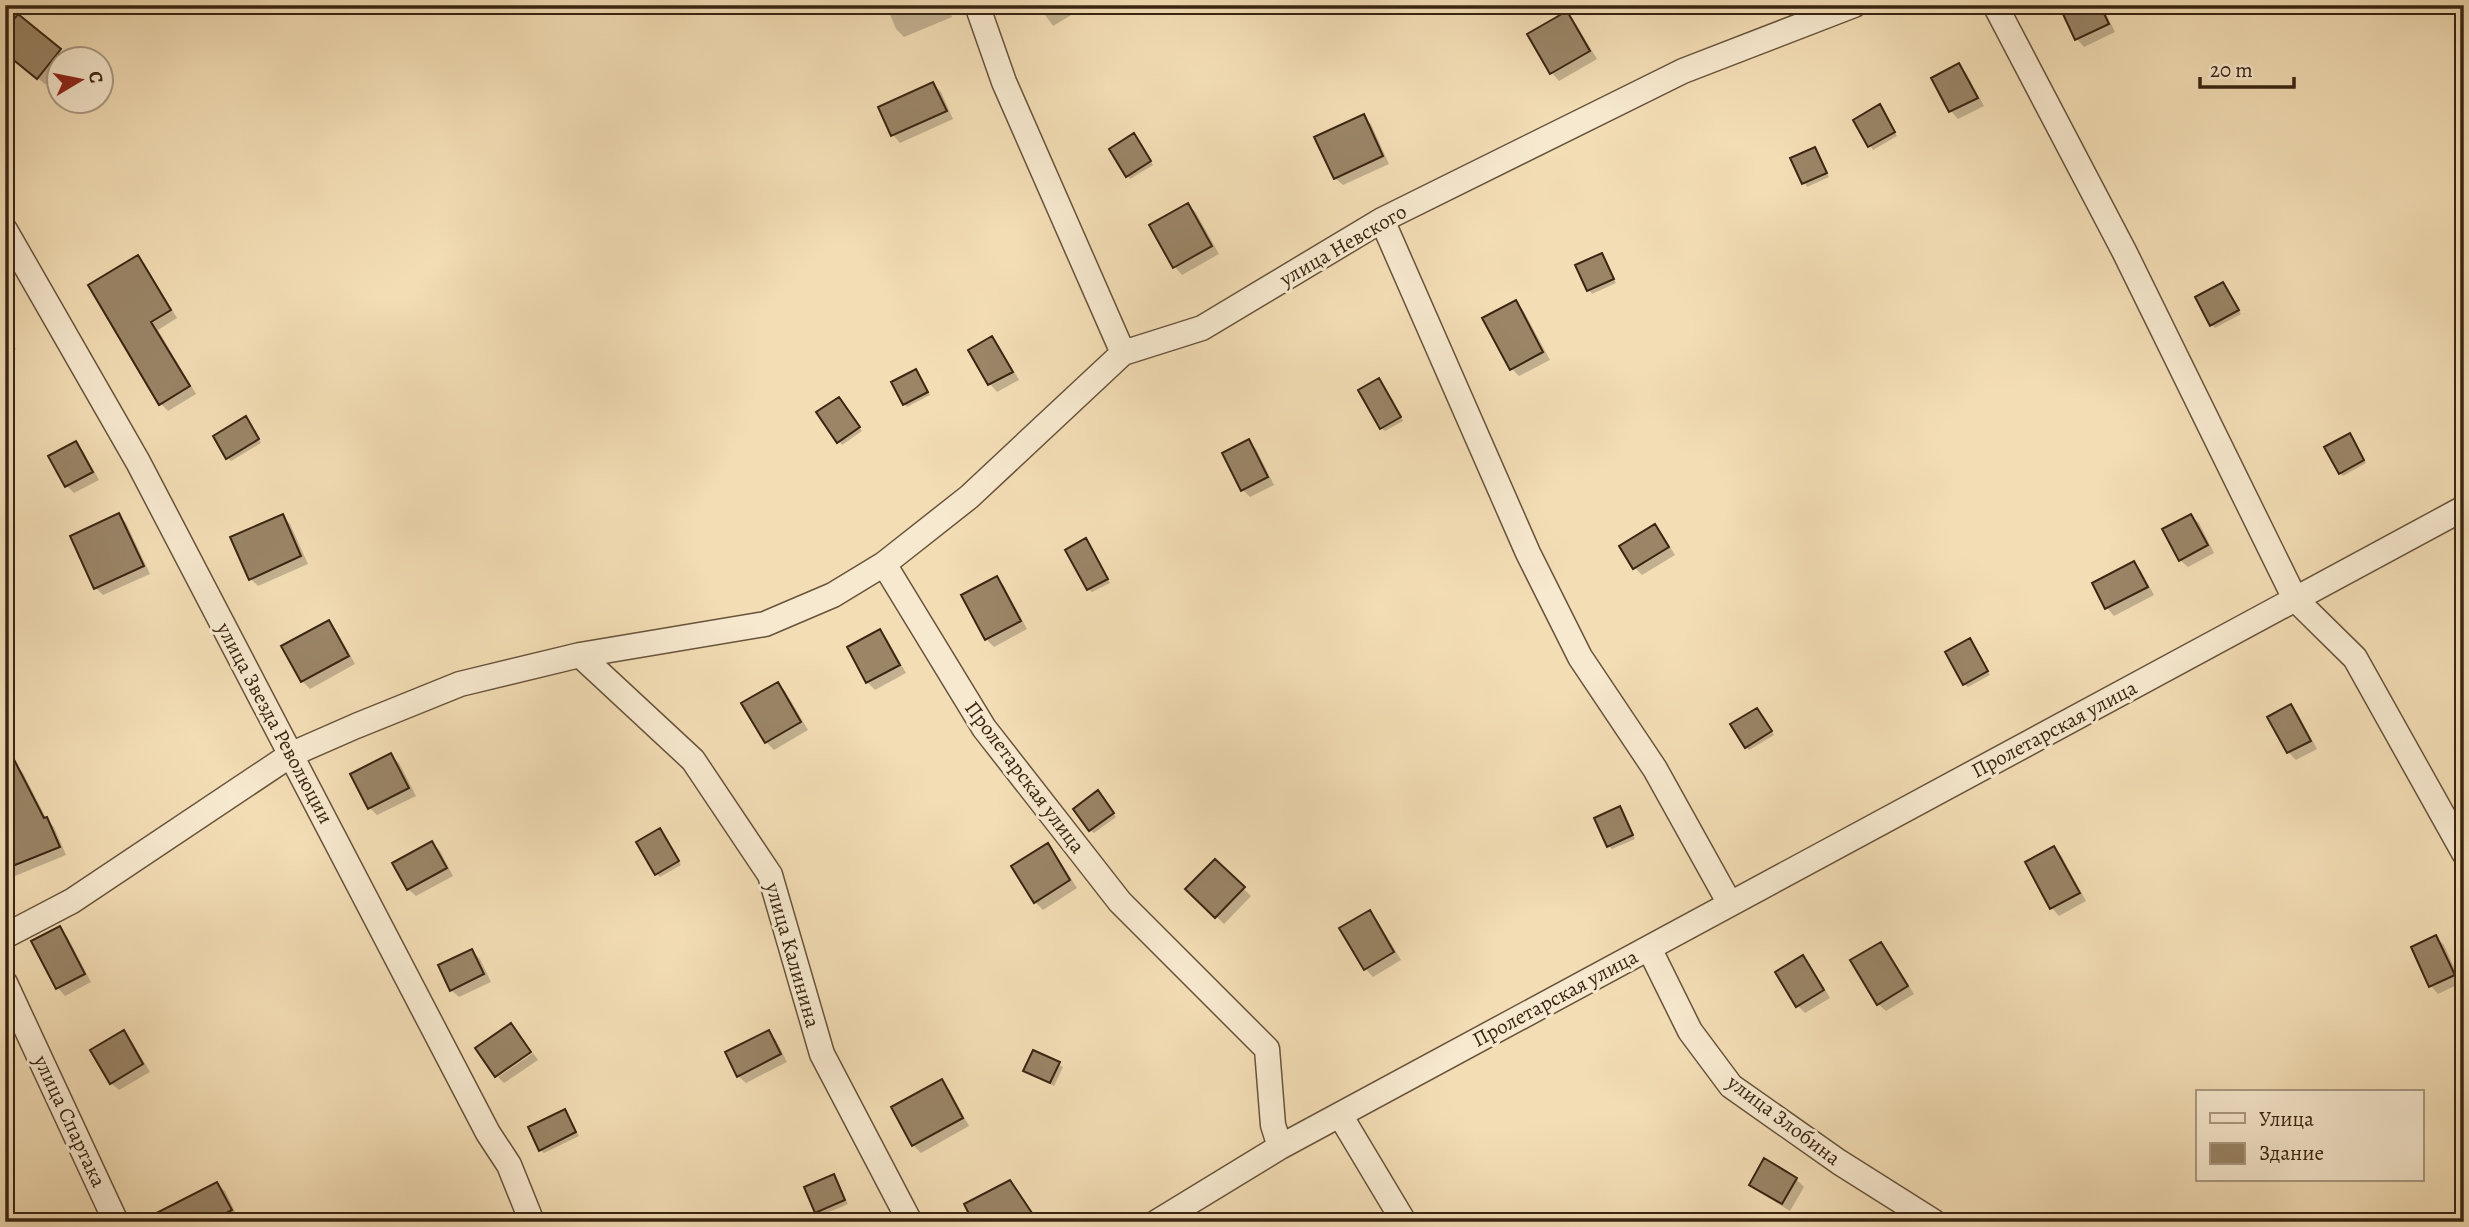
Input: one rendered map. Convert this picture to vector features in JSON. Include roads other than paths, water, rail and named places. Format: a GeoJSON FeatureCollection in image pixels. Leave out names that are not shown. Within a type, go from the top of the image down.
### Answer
{"type":"FeatureCollection","features":[{"type":"Feature","properties":{"kind":"street"},"geometry":{"type":"LineString","coordinates":[[977,5],[1004,82],[1123,353]]}},
{"type":"Feature","properties":{"kind":"street","name":"улица Невского"},"geometry":{"type":"LineString","coordinates":[[5,936],[72,901],[292,754],[460,684],[580,655],[765,624],[834,595],[884,564],[969,497],[1123,353],[1202,328],[1382,220],[1683,71],[1854,5]]}},
{"type":"Feature","properties":{"kind":"street"},"geometry":{"type":"LineString","coordinates":[[1995,5],[2124,251],[2295,599],[2355,658],[2464,853]]}},
{"type":"Feature","properties":{"kind":"street"},"geometry":{"type":"LineString","coordinates":[[1382,220],[1528,553],[1580,657],[1655,769],[1730,904]]}},
{"type":"Feature","properties":{"kind":"street","name":"улица Звезда Революции"},"geometry":{"type":"LineString","coordinates":[[5,230],[138,462],[476,1109],[509,1165],[533,1222]]}},
{"type":"Feature","properties":{"kind":"street","name":"Пролетарская улица"},"geometry":{"type":"LineString","coordinates":[[884,564],[984,729],[1120,902],[1267,1049],[1273,1125],[1280,1147],[2464,508]]}},
{"type":"Feature","properties":{"kind":"street","name":"улица Калинина"},"geometry":{"type":"LineString","coordinates":[[580,655],[693,760],[770,875],[822,1054],[910,1222]]}},
{"type":"Feature","properties":{"kind":"street","name":"улица Злобина"},"geometry":{"type":"LineString","coordinates":[[1648,948],[1690,1031],[1731,1086],[1839,1162],[1934,1222]]}},
{"type":"Feature","properties":{"kind":"street","name":"улица Спартака"},"geometry":{"type":"LineString","coordinates":[[5,983],[116,1222]]}},
{"type":"Feature","properties":{"kind":"street"},"geometry":{"type":"LineString","coordinates":[[1340,1115],[1404,1222]]}},
{"type":"Feature","properties":{"kind":"street"},"geometry":{"type":"LineString","coordinates":[[1157,1222],[1280,1147]]}}]}
